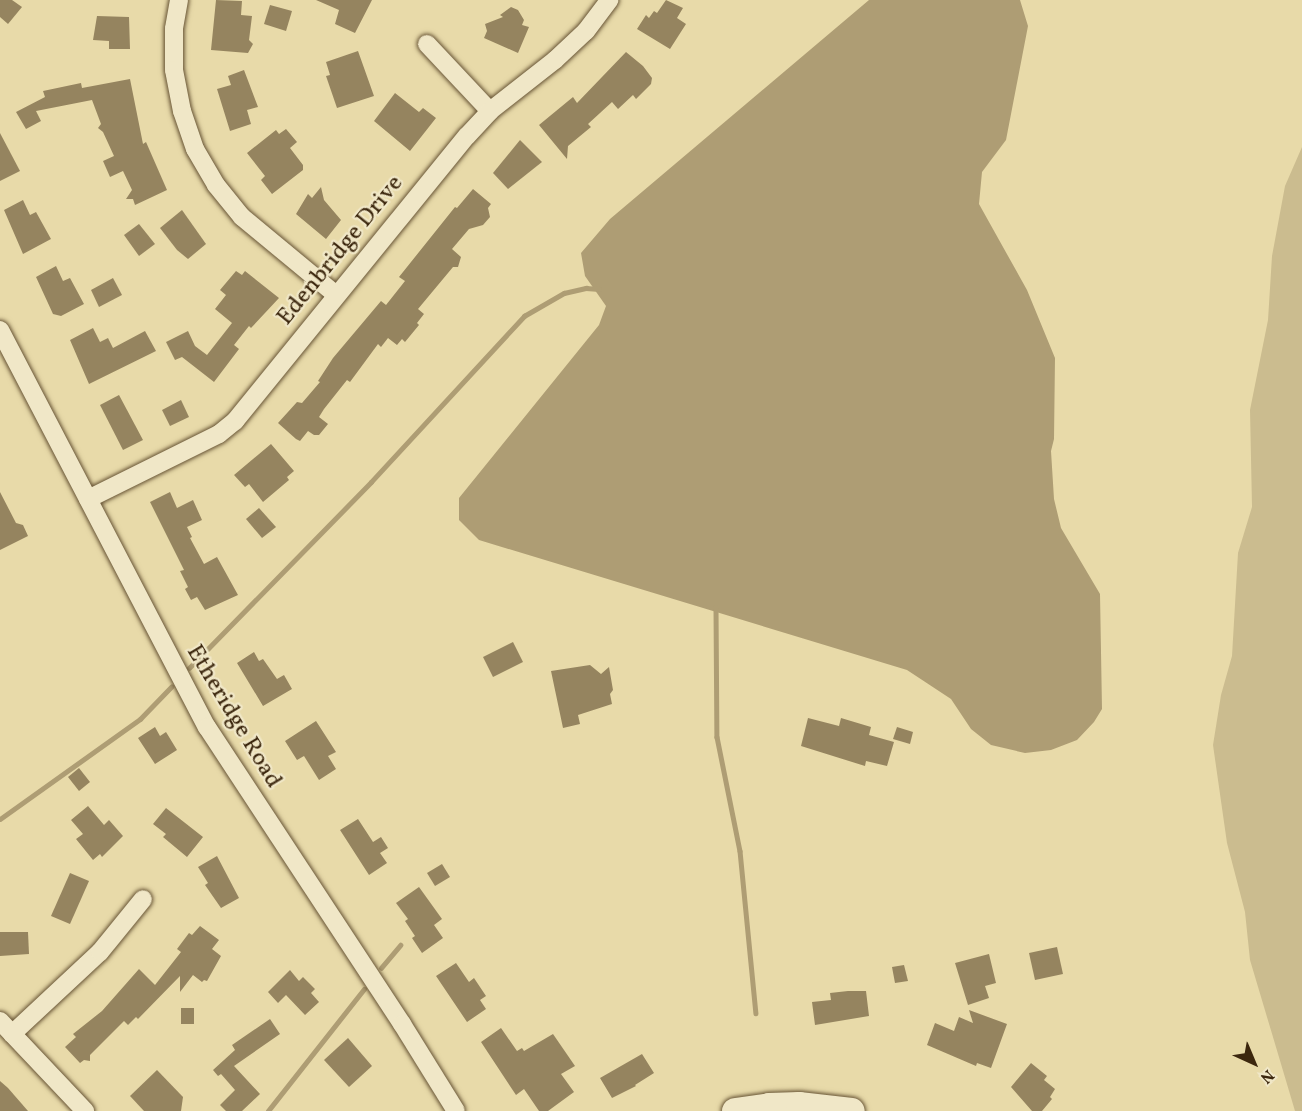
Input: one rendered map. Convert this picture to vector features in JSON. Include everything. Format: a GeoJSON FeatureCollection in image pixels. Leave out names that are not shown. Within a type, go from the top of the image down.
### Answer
{"type":"FeatureCollection","features":[{"type":"Feature","properties":{"kind":"street"},"geometry":{"type":"LineString","coordinates":[[179,0],[174,29],[174,70],[182,111],[195,149],[216,186],[242,217],[335,294]]}},
{"type":"Feature","properties":{"kind":"street","name":"Edenbridge Drive"},"geometry":{"type":"LineString","coordinates":[[88,499],[219,434],[235,422],[335,294],[490,111],[555,60],[586,31],[609,0]]}},
{"type":"Feature","properties":{"kind":"street"},"geometry":{"type":"LineString","coordinates":[[427,44],[490,111]]}},
{"type":"Feature","properties":{"kind":"street","name":"Etheridge Road"},"geometry":{"type":"LineString","coordinates":[[0,330],[207,727],[402,1024],[456,1111]]}},
{"type":"Feature","properties":{"kind":"street"},"geometry":{"type":"LineString","coordinates":[[85,1111],[6,1028],[100,952],[142,899]]}},
{"type":"Feature","properties":{"kind":"street"},"geometry":{"type":"LineString","coordinates":[[735,1111],[769,1106],[799,1105],[852,1111]]}},
{"type":"Feature","properties":{"kind":"shaded area"},"geometry":{"type":"Polygon","coordinates":[[[869,0],[1020,0],[1028,26],[1006,140],[982,172],[979,204],[1027,290],[1055,358],[1054,439],[1051,451],[1054,499],[1061,528],[1100,594],[1102,709],[1094,722],[1077,740],[1051,750],[1025,753],[991,745],[971,729],[951,699],[907,670],[479,540],[459,520],[459,498],[599,325],[606,306],[585,276],[581,253],[610,219],[869,0]]]}},
{"type":"Feature","properties":{"kind":"shaded area"},"geometry":{"type":"Polygon","coordinates":[[[1302,147],[1302,1111],[1295,1111],[1250,960],[1245,912],[1227,843],[1213,745],[1221,695],[1232,656],[1238,553],[1252,507],[1250,410],[1268,320],[1272,256],[1285,186],[1302,147]]]}},
{"type":"Feature","properties":{"kind":"building"},"geometry":{"type":"Polygon","coordinates":[[[0,0],[12,0],[22,7],[8,24],[0,17],[0,0]]]}},
{"type":"Feature","properties":{"kind":"building"},"geometry":{"type":"Polygon","coordinates":[[[216,0],[242,1],[241,15],[252,16],[249,40],[253,44],[248,53],[211,50],[216,0]]]}},
{"type":"Feature","properties":{"kind":"building"},"geometry":{"type":"Polygon","coordinates":[[[316,0],[372,0],[355,33],[335,24],[339,10],[316,0]]]}},
{"type":"Feature","properties":{"kind":"building"},"geometry":{"type":"Polygon","coordinates":[[[666,0],[683,8],[677,18],[686,24],[670,49],[637,29],[646,15],[649,18],[654,11],[657,13],[666,0]]]}},
{"type":"Feature","properties":{"kind":"building"},"geometry":{"type":"Polygon","coordinates":[[[270,5],[292,11],[286,31],[264,24],[270,5]]]}},
{"type":"Feature","properties":{"kind":"building"},"geometry":{"type":"Polygon","coordinates":[[[511,7],[518,10],[524,20],[522,25],[529,27],[518,53],[484,38],[487,31],[485,24],[503,17],[500,15],[511,7]]]}},
{"type":"Feature","properties":{"kind":"building"},"geometry":{"type":"Polygon","coordinates":[[[97,16],[129,17],[130,49],[109,49],[109,41],[93,40],[97,16]]]}},
{"type":"Feature","properties":{"kind":"building"},"geometry":{"type":"Polygon","coordinates":[[[358,51],[374,96],[337,108],[326,76],[330,75],[326,62],[358,51]]]}},
{"type":"Feature","properties":{"kind":"building"},"geometry":{"type":"Polygon","coordinates":[[[626,52],[643,66],[652,78],[651,84],[636,99],[633,95],[618,109],[612,102],[588,124],[591,127],[568,146],[567,159],[539,125],[573,97],[577,103],[626,52]]]}},
{"type":"Feature","properties":{"kind":"building"},"geometry":{"type":"Polygon","coordinates":[[[244,70],[258,107],[247,110],[251,124],[230,131],[217,89],[231,85],[228,76],[244,70]]]}},
{"type":"Feature","properties":{"kind":"building"},"geometry":{"type":"Polygon","coordinates":[[[130,79],[143,144],[146,142],[167,190],[135,205],[133,199],[126,199],[132,190],[123,171],[110,177],[103,161],[114,156],[103,132],[98,128],[101,124],[92,100],[36,111],[41,121],[26,129],[16,112],[45,97],[43,91],[81,83],[82,88],[130,79]]]}},
{"type":"Feature","properties":{"kind":"building"},"geometry":{"type":"Polygon","coordinates":[[[395,93],[419,112],[423,108],[436,118],[410,151],[374,121],[395,93]]]}},
{"type":"Feature","properties":{"kind":"building"},"geometry":{"type":"Polygon","coordinates":[[[286,129],[297,142],[290,148],[303,165],[303,170],[272,194],[261,180],[265,176],[247,153],[276,130],[279,134],[286,129]]]}},
{"type":"Feature","properties":{"kind":"building"},"geometry":{"type":"Polygon","coordinates":[[[0,133],[20,171],[0,181],[0,133]]]}},
{"type":"Feature","properties":{"kind":"building"},"geometry":{"type":"Polygon","coordinates":[[[520,140],[542,162],[508,189],[493,173],[520,140]]]}},
{"type":"Feature","properties":{"kind":"building"},"geometry":{"type":"Polygon","coordinates":[[[321,187],[324,200],[341,220],[326,239],[296,214],[308,194],[312,198],[321,187]]]}},
{"type":"Feature","properties":{"kind":"building"},"geometry":{"type":"Polygon","coordinates":[[[473,189],[491,204],[488,208],[490,217],[483,225],[469,229],[452,249],[461,257],[458,267],[453,267],[418,309],[424,314],[417,323],[419,325],[405,342],[402,339],[397,345],[388,338],[381,347],[378,344],[350,382],[347,380],[324,409],[319,417],[328,424],[319,435],[308,431],[300,441],[296,439],[278,423],[297,402],[302,403],[320,382],[318,381],[333,358],[381,301],[386,305],[405,281],[399,277],[455,207],[457,208],[473,189]]]}},
{"type":"Feature","properties":{"kind":"building"},"geometry":{"type":"Polygon","coordinates":[[[23,200],[30,215],[36,212],[51,239],[23,254],[4,210],[23,200]]]}},
{"type":"Feature","properties":{"kind":"building"},"geometry":{"type":"Polygon","coordinates":[[[182,210],[206,244],[188,259],[177,250],[160,228],[182,210]]]}},
{"type":"Feature","properties":{"kind":"building"},"geometry":{"type":"Polygon","coordinates":[[[139,224],[155,244],[139,256],[124,235],[139,224]]]}},
{"type":"Feature","properties":{"kind":"building"},"geometry":{"type":"Polygon","coordinates":[[[56,266],[63,281],[70,278],[84,304],[61,316],[53,314],[36,277],[56,266]]]}},
{"type":"Feature","properties":{"kind":"building"},"geometry":{"type":"Polygon","coordinates":[[[236,271],[242,275],[245,271],[279,298],[251,328],[249,326],[234,345],[239,349],[214,382],[182,357],[175,360],[166,342],[188,331],[195,346],[207,355],[232,323],[215,309],[226,295],[220,290],[236,271]]]}},
{"type":"Feature","properties":{"kind":"building"},"geometry":{"type":"Polygon","coordinates":[[[113,278],[122,295],[99,307],[91,290],[113,278]]]}},
{"type":"Feature","properties":{"kind":"building"},"geometry":{"type":"Polygon","coordinates":[[[93,328],[100,342],[108,338],[113,348],[145,331],[156,351],[89,384],[70,340],[93,328]]]}},
{"type":"Feature","properties":{"kind":"building"},"geometry":{"type":"Polygon","coordinates":[[[119,395],[143,440],[123,450],[100,405],[119,395]]]}},
{"type":"Feature","properties":{"kind":"building"},"geometry":{"type":"Polygon","coordinates":[[[181,400],[189,417],[170,426],[162,410],[181,400]]]}},
{"type":"Feature","properties":{"kind":"building"},"geometry":{"type":"Polygon","coordinates":[[[271,444],[294,471],[287,477],[289,480],[263,502],[249,484],[245,487],[234,475],[271,444]]]}},
{"type":"Feature","properties":{"kind":"building"},"geometry":{"type":"Polygon","coordinates":[[[0,492],[16,523],[23,525],[28,536],[0,550],[0,492]]]}},
{"type":"Feature","properties":{"kind":"building"},"geometry":{"type":"Polygon","coordinates":[[[170,492],[177,508],[193,500],[202,520],[187,527],[192,537],[190,538],[204,564],[217,557],[238,595],[205,610],[197,597],[191,600],[185,589],[188,587],[180,571],[184,570],[150,502],[170,492]]]}},
{"type":"Feature","properties":{"kind":"building"},"geometry":{"type":"Polygon","coordinates":[[[259,508],[276,527],[262,538],[246,519],[259,508]]]}},
{"type":"Feature","properties":{"kind":"building"},"geometry":{"type":"Polygon","coordinates":[[[513,642],[523,662],[493,677],[483,657],[513,642]]]}},
{"type":"Feature","properties":{"kind":"building"},"geometry":{"type":"Polygon","coordinates":[[[254,652],[259,661],[263,659],[277,679],[284,675],[292,689],[263,706],[237,663],[254,652]]]}},
{"type":"Feature","properties":{"kind":"building"},"geometry":{"type":"Polygon","coordinates":[[[590,665],[601,674],[609,667],[613,690],[610,694],[612,704],[578,715],[580,724],[563,728],[551,671],[590,665]]]}},
{"type":"Feature","properties":{"kind":"building"},"geometry":{"type":"Polygon","coordinates":[[[808,718],[839,726],[841,718],[871,727],[869,735],[894,742],[887,766],[866,761],[865,766],[801,746],[808,718]]]}},
{"type":"Feature","properties":{"kind":"building"},"geometry":{"type":"Polygon","coordinates":[[[316,721],[336,752],[328,756],[336,769],[319,780],[304,756],[297,760],[285,741],[316,721]]]}},
{"type":"Feature","properties":{"kind":"building"},"geometry":{"type":"Polygon","coordinates":[[[155,727],[160,736],[166,732],[177,750],[155,764],[138,738],[155,727]]]}},
{"type":"Feature","properties":{"kind":"building"},"geometry":{"type":"Polygon","coordinates":[[[897,727],[913,732],[910,744],[893,739],[897,727]]]}},
{"type":"Feature","properties":{"kind":"building"},"geometry":{"type":"Polygon","coordinates":[[[79,768],[90,782],[79,791],[68,777],[79,768]]]}},
{"type":"Feature","properties":{"kind":"building"},"geometry":{"type":"Polygon","coordinates":[[[88,806],[104,825],[109,820],[123,836],[102,857],[100,854],[93,860],[76,839],[83,834],[71,820],[88,806]]]}},
{"type":"Feature","properties":{"kind":"building"},"geometry":{"type":"Polygon","coordinates":[[[166,808],[203,837],[187,857],[163,837],[166,834],[153,824],[166,808]]]}},
{"type":"Feature","properties":{"kind":"building"},"geometry":{"type":"Polygon","coordinates":[[[358,819],[373,842],[381,837],[388,848],[380,853],[387,863],[369,875],[340,830],[358,819]]]}},
{"type":"Feature","properties":{"kind":"building"},"geometry":{"type":"Polygon","coordinates":[[[217,856],[239,898],[221,908],[205,885],[208,883],[198,867],[217,856]]]}},
{"type":"Feature","properties":{"kind":"building"},"geometry":{"type":"Polygon","coordinates":[[[442,864],[450,877],[435,886],[427,873],[442,864]]]}},
{"type":"Feature","properties":{"kind":"building"},"geometry":{"type":"Polygon","coordinates":[[[70,873],[89,881],[70,924],[51,916],[70,873]]]}},
{"type":"Feature","properties":{"kind":"building"},"geometry":{"type":"Polygon","coordinates":[[[419,887],[442,919],[434,925],[443,938],[422,953],[405,921],[408,919],[396,903],[419,887]]]}},
{"type":"Feature","properties":{"kind":"building"},"geometry":{"type":"Polygon","coordinates":[[[200,926],[219,940],[212,949],[221,956],[207,981],[202,982],[193,975],[180,992],[180,976],[138,1019],[136,1017],[128,1025],[124,1021],[90,1055],[90,1061],[84,1060],[80,1063],[65,1047],[76,1037],[73,1034],[102,1011],[139,969],[155,985],[181,952],[177,949],[189,933],[192,935],[200,926]]]}},
{"type":"Feature","properties":{"kind":"building"},"geometry":{"type":"Polygon","coordinates":[[[0,932],[28,932],[29,954],[0,956],[0,932]]]}},
{"type":"Feature","properties":{"kind":"building"},"geometry":{"type":"Polygon","coordinates":[[[1057,947],[1063,974],[1035,980],[1029,953],[1057,947]]]}},
{"type":"Feature","properties":{"kind":"building"},"geometry":{"type":"Polygon","coordinates":[[[989,954],[996,983],[985,986],[989,998],[968,1005],[955,963],[989,954]]]}},
{"type":"Feature","properties":{"kind":"building"},"geometry":{"type":"Polygon","coordinates":[[[456,963],[469,982],[474,978],[486,996],[480,1000],[486,1009],[467,1022],[436,976],[456,963]]]}},
{"type":"Feature","properties":{"kind":"building"},"geometry":{"type":"Polygon","coordinates":[[[904,965],[908,981],[895,983],[892,967],[904,965]]]}},
{"type":"Feature","properties":{"kind":"building"},"geometry":{"type":"Polygon","coordinates":[[[290,970],[299,981],[303,977],[315,989],[311,993],[319,1002],[305,1015],[286,995],[278,1003],[268,992],[290,970]]]}},
{"type":"Feature","properties":{"kind":"building"},"geometry":{"type":"Polygon","coordinates":[[[866,991],[869,1016],[815,1025],[812,1002],[831,1000],[830,993],[866,991]]]}},
{"type":"Feature","properties":{"kind":"building"},"geometry":{"type":"Polygon","coordinates":[[[181,1008],[194,1008],[194,1024],[181,1024],[181,1008]]]}},
{"type":"Feature","properties":{"kind":"building"},"geometry":{"type":"Polygon","coordinates":[[[969,1010],[1007,1024],[991,1068],[977,1063],[976,1066],[927,1045],[935,1023],[954,1031],[959,1017],[973,1023],[969,1010]]]}},
{"type":"Feature","properties":{"kind":"building"},"geometry":{"type":"Polygon","coordinates":[[[270,1019],[280,1034],[234,1066],[260,1094],[242,1111],[226,1111],[220,1105],[235,1090],[221,1074],[218,1076],[213,1070],[235,1050],[232,1045],[270,1019]]]}},
{"type":"Feature","properties":{"kind":"building"},"geometry":{"type":"Polygon","coordinates":[[[501,1028],[517,1051],[522,1048],[524,1051],[553,1034],[575,1066],[561,1074],[574,1092],[548,1111],[539,1111],[524,1089],[516,1095],[481,1042],[501,1028]]]}},
{"type":"Feature","properties":{"kind":"building"},"geometry":{"type":"Polygon","coordinates":[[[348,1038],[372,1066],[349,1087],[324,1060],[348,1038]]]}},
{"type":"Feature","properties":{"kind":"building"},"geometry":{"type":"Polygon","coordinates":[[[642,1054],[654,1073],[636,1086],[612,1098],[600,1078],[642,1054]]]}},
{"type":"Feature","properties":{"kind":"building"},"geometry":{"type":"Polygon","coordinates":[[[1031,1063],[1047,1076],[1044,1080],[1055,1089],[1050,1097],[1052,1099],[1042,1111],[1032,1111],[1011,1087],[1031,1063]]]}},
{"type":"Feature","properties":{"kind":"building"},"geometry":{"type":"Polygon","coordinates":[[[157,1070],[183,1097],[181,1111],[144,1111],[130,1096],[157,1070]]]}},
{"type":"Feature","properties":{"kind":"building"},"geometry":{"type":"Polygon","coordinates":[[[0,1081],[8,1088],[28,1111],[0,1111],[0,1081]]]}},
{"type":"Feature","properties":{"kind":"waterway"},"geometry":{"type":"LineString","coordinates":[[189,668],[371,482],[524,316],[564,293],[586,288],[599,289]]}},
{"type":"Feature","properties":{"kind":"waterway"},"geometry":{"type":"LineString","coordinates":[[716,607],[717,737],[740,851],[756,1013]]}},
{"type":"Feature","properties":{"kind":"waterway"},"geometry":{"type":"LineString","coordinates":[[0,819],[140,719],[171,687]]}},
{"type":"Feature","properties":{"kind":"waterway"},"geometry":{"type":"LineString","coordinates":[[381,968],[400,945]]}},
{"type":"Feature","properties":{"kind":"waterway"},"geometry":{"type":"LineString","coordinates":[[268,1111],[364,989]]}}]}
